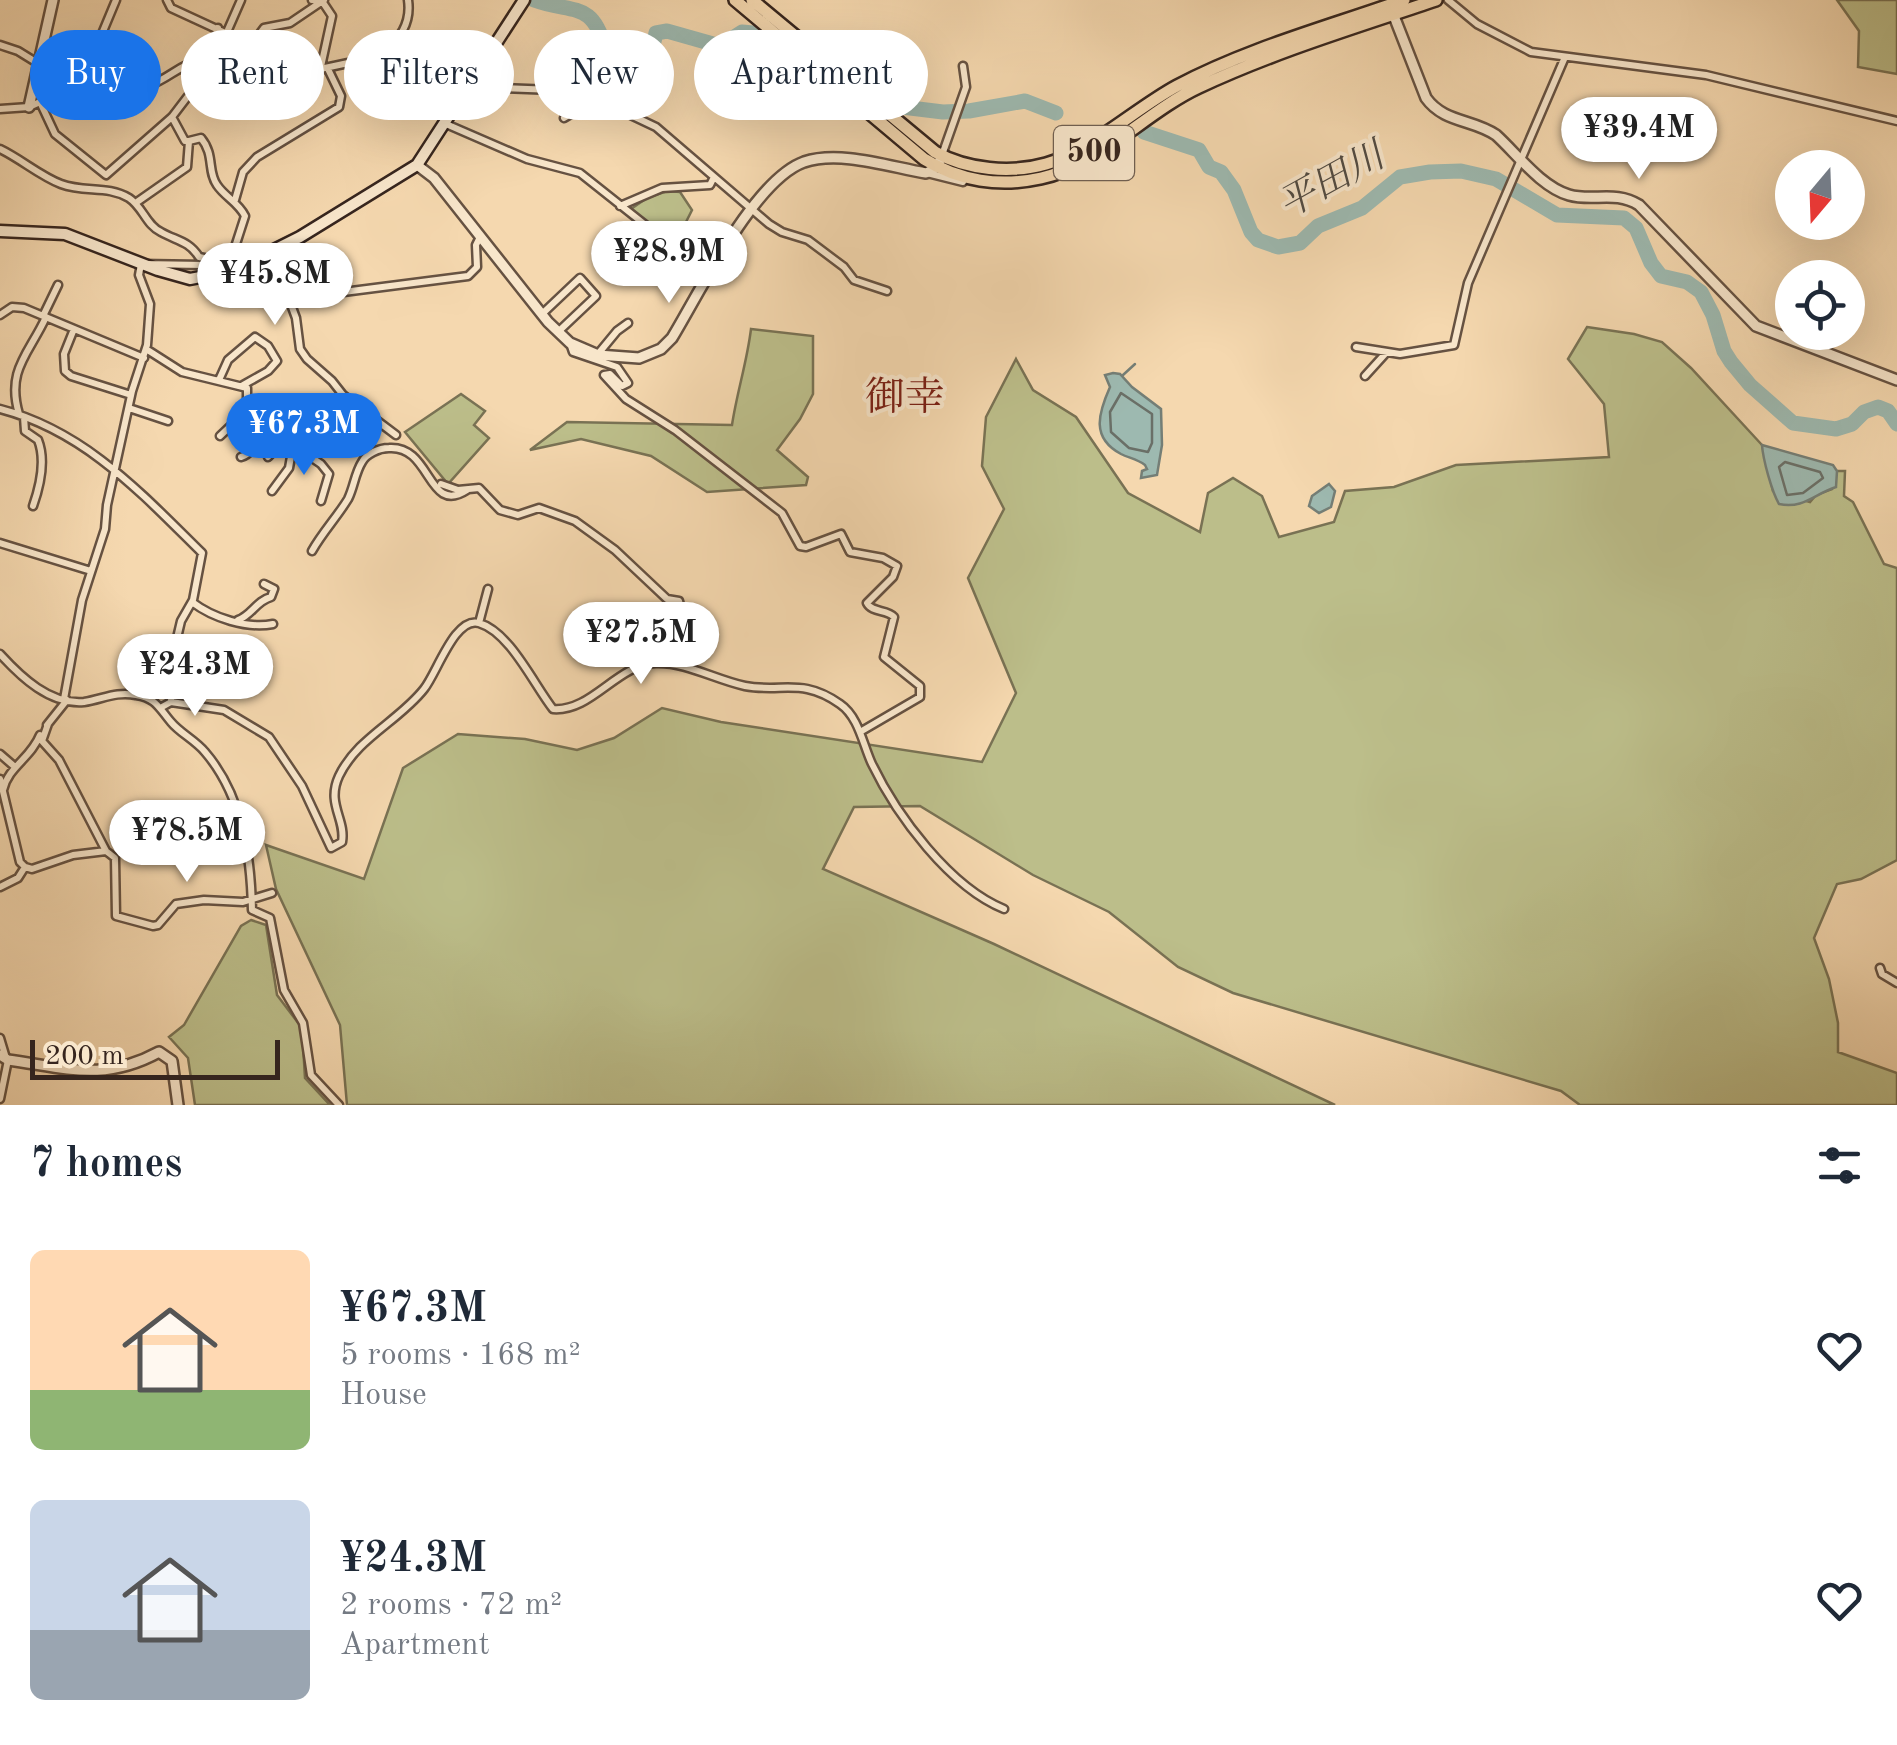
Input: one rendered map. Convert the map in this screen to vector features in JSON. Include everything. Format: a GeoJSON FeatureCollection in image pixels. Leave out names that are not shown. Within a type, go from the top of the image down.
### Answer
{"type":"FeatureCollection","features":[{"type":"Feature","properties":{"kind":"highway","name":"500"},"geometry":{"type":"LineString","coordinates":[[734,0],[913,150],[935,165],[990,182],[1028,180],[1067,170],[1197,88],[1263,58],[1392,10],[1404,0]]}},
{"type":"Feature","properties":{"kind":"highway","name":"500"},"geometry":{"type":"LineString","coordinates":[[752,0],[935,165],[1016,170],[1055,162],[1159,96],[1254,51],[1436,0]]}},
{"type":"Feature","properties":{"kind":"main road"},"geometry":{"type":"LineString","coordinates":[[505,30],[524,0]]}},
{"type":"Feature","properties":{"kind":"main road"},"geometry":{"type":"LineString","coordinates":[[0,231],[65,234],[190,279],[232,271],[300,237],[417,166],[449,120]]}},
{"type":"Feature","properties":{"kind":"street"},"geometry":{"type":"LineString","coordinates":[[46,30],[53,0]]}},
{"type":"Feature","properties":{"kind":"street"},"geometry":{"type":"LineString","coordinates":[[104,30],[116,0]]}},
{"type":"Feature","properties":{"kind":"street"},"geometry":{"type":"LineString","coordinates":[[167,0],[172,8],[222,30]]}},
{"type":"Feature","properties":{"kind":"street"},"geometry":{"type":"LineString","coordinates":[[228,30],[241,0]]}},
{"type":"Feature","properties":{"kind":"street"},"geometry":{"type":"LineString","coordinates":[[312,0],[323,0]]}},
{"type":"Feature","properties":{"kind":"street"},"geometry":{"type":"LineString","coordinates":[[262,30],[290,23],[323,0]]}},
{"type":"Feature","properties":{"kind":"street"},"geometry":{"type":"LineString","coordinates":[[323,0],[332,16],[324,70],[341,96],[338,107],[324,116]]}},
{"type":"Feature","properties":{"kind":"street"},"geometry":{"type":"LineString","coordinates":[[404,30],[411,16],[408,0]]}},
{"type":"Feature","properties":{"kind":"street"},"geometry":{"type":"LineString","coordinates":[[1448,0],[1477,24],[1539,54],[1656,66],[1718,77],[1897,121]]}},
{"type":"Feature","properties":{"kind":"street"},"geometry":{"type":"LineString","coordinates":[[1392,10],[1420,85],[1433,107],[1453,120],[1486,128],[1565,194],[1615,196],[1639,205],[1756,326],[1897,380]]}},
{"type":"Feature","properties":{"kind":"street"},"geometry":{"type":"LineString","coordinates":[[0,46],[30,58]]}},
{"type":"Feature","properties":{"kind":"street"},"geometry":{"type":"LineString","coordinates":[[1356,347],[1385,354],[1454,346],[1468,283],[1564,57]]}},
{"type":"Feature","properties":{"kind":"street"},"geometry":{"type":"LineString","coordinates":[[324,70],[344,65]]}},
{"type":"Feature","properties":{"kind":"street"},"geometry":{"type":"LineString","coordinates":[[417,166],[434,178],[542,314],[570,343],[598,356],[639,358],[661,349],[672,338],[750,208],[776,178],[806,162],[839,159],[935,165],[966,87],[963,66]]}},
{"type":"Feature","properties":{"kind":"street"},"geometry":{"type":"LineString","coordinates":[[48,120],[55,134],[106,175],[181,104]]}},
{"type":"Feature","properties":{"kind":"street"},"geometry":{"type":"LineString","coordinates":[[0,109],[30,108]]}},
{"type":"Feature","properties":{"kind":"street"},"geometry":{"type":"LineString","coordinates":[[3,790],[5,778],[34,749],[66,699],[82,600],[105,528],[131,395],[145,354],[150,304],[139,275],[141,264],[204,265],[235,247],[245,216],[235,200],[216,184],[208,146],[201,138],[185,141],[172,117]]}},
{"type":"Feature","properties":{"kind":"street"},"geometry":{"type":"LineString","coordinates":[[235,200],[243,172],[257,157],[317,120]]}},
{"type":"Feature","properties":{"kind":"street"},"geometry":{"type":"LineString","coordinates":[[644,120],[782,232],[808,240],[844,267],[854,280],[887,292]]}},
{"type":"Feature","properties":{"kind":"street"},"geometry":{"type":"LineString","coordinates":[[446,124],[527,159],[580,174],[648,227],[679,266]]}},
{"type":"Feature","properties":{"kind":"street"},"geometry":{"type":"LineString","coordinates":[[136,202],[186,167],[189,141]]}},
{"type":"Feature","properties":{"kind":"street"},"geometry":{"type":"LineString","coordinates":[[0,149],[60,184],[110,189],[136,202],[160,232],[192,246],[199,258],[214,260]]}},
{"type":"Feature","properties":{"kind":"street"},"geometry":{"type":"LineString","coordinates":[[620,206],[662,188],[710,185],[714,178]]}},
{"type":"Feature","properties":{"kind":"street"},"geometry":{"type":"LineString","coordinates":[[290,299],[468,276],[477,267],[476,245],[480,236]]}},
{"type":"Feature","properties":{"kind":"street"},"geometry":{"type":"LineString","coordinates":[[258,258],[290,299],[300,349],[307,359],[343,395],[396,435]]}},
{"type":"Feature","properties":{"kind":"street"},"geometry":{"type":"LineString","coordinates":[[542,314],[580,278],[590,288],[596,296],[558,332]]}},
{"type":"Feature","properties":{"kind":"street"},"geometry":{"type":"LineString","coordinates":[[32,506],[42,456],[38,440],[25,432],[13,395],[14,381],[58,285]]}},
{"type":"Feature","properties":{"kind":"street"},"geometry":{"type":"LineString","coordinates":[[0,316],[12,306],[145,354],[182,372],[248,388],[242,410],[220,436]]}},
{"type":"Feature","properties":{"kind":"street"},"geometry":{"type":"LineString","coordinates":[[598,356],[617,330],[628,323]]}},
{"type":"Feature","properties":{"kind":"street"},"geometry":{"type":"LineString","coordinates":[[74,329],[64,354],[65,371],[86,382],[131,395]]}},
{"type":"Feature","properties":{"kind":"street"},"geometry":{"type":"LineString","coordinates":[[219,380],[228,360],[255,337],[268,346],[277,361],[242,385]]}},
{"type":"Feature","properties":{"kind":"street"},"geometry":{"type":"LineString","coordinates":[[570,343],[573,352],[617,366],[628,384],[622,386],[610,374],[604,375],[613,389],[675,430],[782,513],[800,546],[841,534],[850,552],[882,558],[897,566],[892,578],[867,603],[872,609],[894,617],[884,657],[900,674],[920,686],[920,697],[860,732]]}},
{"type":"Feature","properties":{"kind":"street"},"geometry":{"type":"LineString","coordinates":[[1365,376],[1385,354]]}},
{"type":"Feature","properties":{"kind":"street"},"geometry":{"type":"LineString","coordinates":[[0,408],[74,439],[115,468],[202,552],[192,602],[182,621],[172,660],[171,702]]}},
{"type":"Feature","properties":{"kind":"street"},"geometry":{"type":"LineString","coordinates":[[129,408],[168,422]]}},
{"type":"Feature","properties":{"kind":"street"},"geometry":{"type":"LineString","coordinates":[[242,410],[321,464],[328,474],[321,501]]}},
{"type":"Feature","properties":{"kind":"street"},"geometry":{"type":"LineString","coordinates":[[241,458],[256,444],[264,423]]}},
{"type":"Feature","properties":{"kind":"street"},"geometry":{"type":"LineString","coordinates":[[272,491],[289,468],[294,445],[304,434]]}},
{"type":"Feature","properties":{"kind":"street"},"geometry":{"type":"LineString","coordinates":[[268,457],[286,438]]}},
{"type":"Feature","properties":{"kind":"street"},"geometry":{"type":"LineString","coordinates":[[312,552],[347,500],[363,458],[378,450],[390,448],[414,454],[432,485],[444,495],[457,496],[468,490]]}},
{"type":"Feature","properties":{"kind":"street"},"geometry":{"type":"LineString","coordinates":[[441,484],[458,490],[479,488],[500,510],[518,516],[539,508],[575,521],[615,550],[667,599],[679,601],[682,612],[647,665]]}},
{"type":"Feature","properties":{"kind":"street"},"geometry":{"type":"LineString","coordinates":[[0,543],[92,571]]}},
{"type":"Feature","properties":{"kind":"street"},"geometry":{"type":"LineString","coordinates":[[237,620],[245,618],[262,599],[272,596],[274,589],[264,584]]}},
{"type":"Feature","properties":{"kind":"street"},"geometry":{"type":"LineString","coordinates":[[479,623],[488,589]]}},
{"type":"Feature","properties":{"kind":"street"},"geometry":{"type":"LineString","coordinates":[[192,602],[213,615],[255,627],[273,624]]}},
{"type":"Feature","properties":{"kind":"street"},"geometry":{"type":"LineString","coordinates":[[162,707],[171,702],[224,710],[269,738],[302,786],[330,848],[342,842],[344,834],[333,795],[338,776],[423,691],[461,627],[479,623],[501,637],[553,709],[575,705],[628,672],[647,665],[676,666],[747,686],[800,686],[842,705],[903,816],[949,870],[991,904],[1004,909]]}},
{"type":"Feature","properties":{"kind":"street"},"geometry":{"type":"LineString","coordinates":[[0,654],[24,679],[49,695],[82,702],[117,693],[149,698],[203,750],[230,784],[251,868],[252,910],[270,918],[284,990],[303,1023],[311,1075],[339,1105]]}},
{"type":"Feature","properties":{"kind":"street"},"geometry":{"type":"LineString","coordinates":[[48,724],[42,741],[59,760],[106,851],[116,860],[118,917],[153,926],[176,904],[252,901],[272,892]]}},
{"type":"Feature","properties":{"kind":"street"},"geometry":{"type":"LineString","coordinates":[[0,754],[15,768]]}},
{"type":"Feature","properties":{"kind":"street"},"geometry":{"type":"LineString","coordinates":[[0,780],[20,862],[25,867],[32,869],[73,855],[106,851]]}},
{"type":"Feature","properties":{"kind":"street"},"geometry":{"type":"LineString","coordinates":[[0,887],[18,878],[25,867]]}},
{"type":"Feature","properties":{"kind":"street"},"geometry":{"type":"LineString","coordinates":[[1880,968],[1882,974],[1897,983]]}},
{"type":"Feature","properties":{"kind":"street"},"geometry":{"type":"LineString","coordinates":[[0,1038],[6,1048],[0,1099]]}},
{"type":"Feature","properties":{"kind":"street"},"geometry":{"type":"LineString","coordinates":[[5,1058],[101,1073],[125,1068],[159,1052],[172,1061],[178,1105]]}},
{"type":"Feature","properties":{"kind":"green space"},"geometry":{"type":"Polygon","coordinates":[[[1837,0],[1897,0],[1897,74],[1858,67],[1859,31],[1837,0]]]}},
{"type":"Feature","properties":{"kind":"green space"},"geometry":{"type":"Polygon","coordinates":[[[667,191],[680,192],[692,210],[684,226],[668,239],[628,211],[667,191]]]}},
{"type":"Feature","properties":{"kind":"green space"},"geometry":{"type":"Polygon","coordinates":[[[1587,327],[1662,342],[1762,445],[1773,491],[1810,502],[1832,489],[1837,471],[1845,471],[1844,496],[1853,502],[1884,564],[1897,568],[1897,860],[1861,879],[1837,884],[1814,938],[1829,979],[1838,1023],[1838,1052],[1897,1073],[1897,1105],[1580,1105],[1561,1091],[1233,993],[1178,967],[1109,912],[1033,875],[920,806],[854,807],[823,869],[994,944],[1335,1105],[347,1105],[340,1025],[276,889],[266,845],[364,879],[403,768],[458,734],[525,739],[577,750],[614,738],[662,708],[721,722],[982,762],[1016,693],[968,578],[1004,509],[982,466],[986,417],[1016,359],[1033,390],[1076,417],[1128,493],[1200,532],[1208,493],[1233,478],[1262,496],[1279,537],[1334,522],[1345,491],[1394,487],[1456,465],[1609,457],[1604,404],[1568,359],[1587,327]]]}},
{"type":"Feature","properties":{"kind":"green space"},"geometry":{"type":"Polygon","coordinates":[[[751,329],[813,336],[813,394],[777,450],[808,477],[806,485],[707,492],[651,456],[581,439],[530,450],[567,422],[732,425],[751,329]]]}},
{"type":"Feature","properties":{"kind":"green space"},"geometry":{"type":"Polygon","coordinates":[[[461,394],[485,411],[474,425],[489,438],[448,484],[405,432],[461,394]]]}},
{"type":"Feature","properties":{"kind":"green space"},"geometry":{"type":"Polygon","coordinates":[[[251,920],[266,925],[277,995],[302,1028],[305,1078],[330,1105],[195,1105],[188,1058],[169,1037],[184,1025],[241,926],[251,920]]]}},
{"type":"Feature","properties":{"kind":"water"},"geometry":{"type":"Polygon","coordinates":[[[1120,374],[1161,409],[1162,445],[1157,475],[1141,478],[1142,471],[1147,469],[1145,465],[1111,448],[1101,433],[1100,416],[1110,387],[1105,375],[1120,374]]]}},
{"type":"Feature","properties":{"kind":"water"},"geometry":{"type":"Polygon","coordinates":[[[1762,445],[1833,465],[1837,471],[1836,487],[1802,503],[1779,504],[1762,445]]]}},
{"type":"Feature","properties":{"kind":"water"},"geometry":{"type":"Polygon","coordinates":[[[1329,484],[1335,491],[1331,507],[1319,513],[1309,506],[1312,496],[1329,484]]]}},
{"type":"Feature","properties":{"kind":"waterway","name":"平田川"},"geometry":{"type":"LineString","coordinates":[[534,0],[587,15],[605,48],[618,53],[634,54],[653,46],[656,33],[667,31],[694,39]]}},
{"type":"Feature","properties":{"kind":"waterway","name":"平田川"},"geometry":{"type":"LineString","coordinates":[[928,110],[969,111],[1025,101],[1056,113]]}},
{"type":"Feature","properties":{"kind":"waterway","name":"平田川"},"geometry":{"type":"LineString","coordinates":[[1144,132],[1199,150],[1209,167],[1221,172],[1234,190],[1251,232],[1258,240],[1278,247],[1300,243],[1318,226],[1362,208],[1400,177],[1430,172],[1461,171],[1496,179],[1557,215],[1624,218],[1636,228],[1661,276],[1687,282],[1701,292],[1731,362],[1750,385],[1793,423],[1836,429],[1878,407],[1888,411],[1897,424]]}},
{"type":"Feature","properties":{"kind":"waterway"},"geometry":{"type":"LineString","coordinates":[[1123,375],[1135,364]]}},
{"type":"Feature","properties":{"kind":"district","name":"御幸"},"geometry":{"type":"Point","coordinates":[905,400]}}]}
